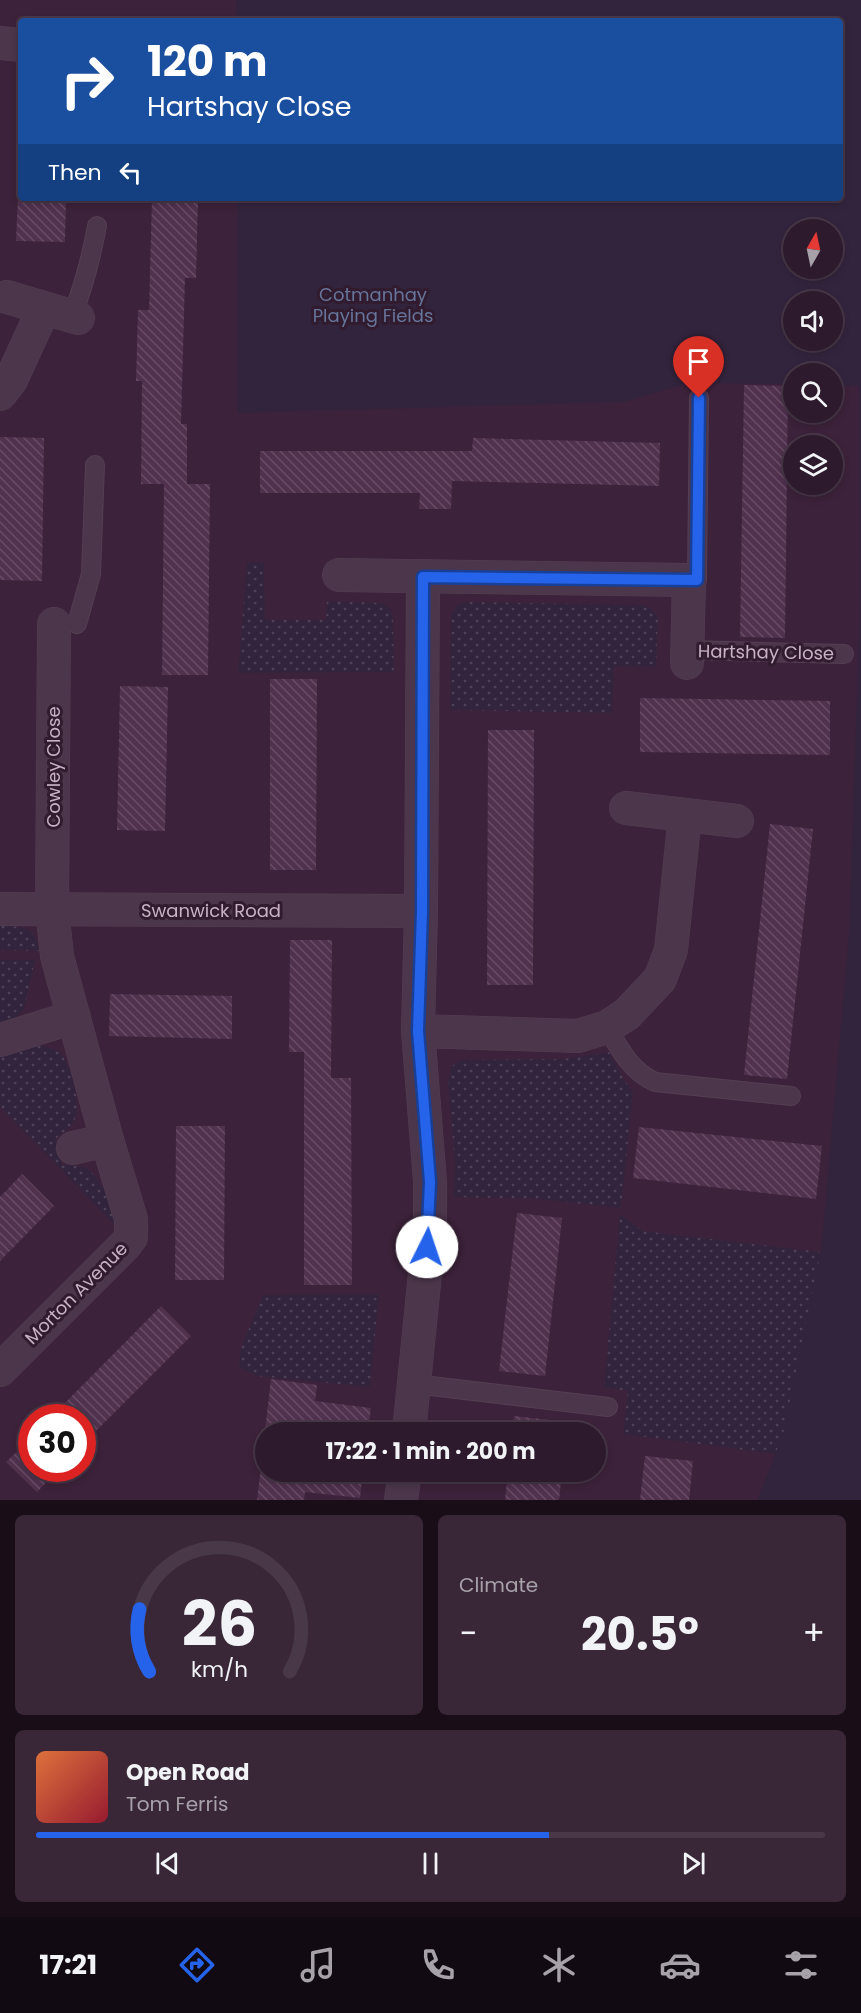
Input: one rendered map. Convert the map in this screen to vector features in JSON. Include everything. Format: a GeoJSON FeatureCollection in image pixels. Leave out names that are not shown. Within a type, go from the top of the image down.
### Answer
{"type":"FeatureCollection","features":[{"type":"Feature","properties":{"kind":"street"},"geometry":{"type":"LineString","coordinates":[[0,44],[18,45]]}},
{"type":"Feature","properties":{"kind":"street"},"geometry":{"type":"LineString","coordinates":[[0,394],[64,314],[7,297]]}},
{"type":"Feature","properties":{"kind":"street"},"geometry":{"type":"LineString","coordinates":[[339,576],[689,580]]}},
{"type":"Feature","properties":{"kind":"street"},"geometry":{"type":"LineString","coordinates":[[410,1422],[430,1203],[418,1031],[422,911],[423,577]]}},
{"type":"Feature","properties":{"kind":"street","name":"Hartshay Close"},"geometry":{"type":"LineString","coordinates":[[687,656],[689,580]]}},
{"type":"Feature","properties":{"kind":"street","name":"Cowley Close"},"geometry":{"type":"LineString","coordinates":[[52,624],[52,909]]}},
{"type":"Feature","properties":{"kind":"street"},"geometry":{"type":"LineString","coordinates":[[626,808],[737,821]]}},
{"type":"Feature","properties":{"kind":"street"},"geometry":{"type":"LineString","coordinates":[[418,1031],[578,1036],[607,1027],[627,1014],[660,979],[671,951],[685,815]]}},
{"type":"Feature","properties":{"kind":"street","name":"Swanwick Road"},"geometry":{"type":"LineString","coordinates":[[0,909],[422,911]]}},
{"type":"Feature","properties":{"kind":"street","name":"Morton Avenue"},"geometry":{"type":"LineString","coordinates":[[0,1370],[131,1237],[131,1219],[57,956],[52,909]]}},
{"type":"Feature","properties":{"kind":"street"},"geometry":{"type":"LineString","coordinates":[[0,1040],[74,1017]]}},
{"type":"Feature","properties":{"kind":"street"},"geometry":{"type":"LineString","coordinates":[[73,1148],[107,1140]]}},
{"type":"Feature","properties":{"kind":"street"},"geometry":{"type":"LineString","coordinates":[[401,1500],[404,1482]]}},
{"type":"Feature","properties":{"kind":"lane"},"geometry":{"type":"LineString","coordinates":[[64,314],[83,290],[91,262],[97,226]]}},
{"type":"Feature","properties":{"kind":"lane","name":"Hartshay Close"},"geometry":{"type":"LineString","coordinates":[[689,580],[697,580],[699,398]]}},
{"type":"Feature","properties":{"kind":"lane","name":"Cowley Close"},"geometry":{"type":"LineString","coordinates":[[52,624],[91,574],[95,465]]}},
{"type":"Feature","properties":{"kind":"lane","name":"Hartshay Close"},"geometry":{"type":"LineString","coordinates":[[687,656],[844,654]]}},
{"type":"Feature","properties":{"kind":"lane"},"geometry":{"type":"LineString","coordinates":[[607,1027],[629,1064],[643,1077],[656,1082],[791,1096]]}},
{"type":"Feature","properties":{"kind":"lane"},"geometry":{"type":"LineString","coordinates":[[414,1384],[608,1407]]}},
{"type":"Feature","properties":{"kind":"green space","name":"Cotmanhay Playing Fields"},"geometry":{"type":"Polygon","coordinates":[[[236,0],[861,0],[861,1500],[757,1500],[783,1435],[821,1252],[849,933],[860,606],[859,386],[843,385],[843,363],[783,363],[783,384],[689,383],[624,402],[237,413],[237,201],[843,201],[843,18],[236,18],[236,0]]]}},
{"type":"Feature","properties":{"kind":"green space"},"geometry":{"type":"Polygon","coordinates":[[[247,562],[264,562],[265,620],[326,620],[327,601],[381,603],[390,608],[393,619],[394,672],[238,673],[247,562]]]}},
{"type":"Feature","properties":{"kind":"green space"},"geometry":{"type":"Polygon","coordinates":[[[466,602],[641,605],[651,608],[658,616],[656,667],[614,666],[612,713],[450,710],[451,615],[457,606],[466,602]]]}},
{"type":"Feature","properties":{"kind":"green space"},"geometry":{"type":"Polygon","coordinates":[[[0,926],[21,927],[31,932],[39,951],[0,950],[0,926]]]}},
{"type":"Feature","properties":{"kind":"green space"},"geometry":{"type":"Polygon","coordinates":[[[0,960],[35,960],[24,1009],[0,1029],[0,960]]]}},
{"type":"Feature","properties":{"kind":"green space"},"geometry":{"type":"Polygon","coordinates":[[[41,1046],[59,1052],[63,1057],[68,1065],[76,1094],[75,1119],[55,1139],[62,1165],[86,1168],[101,1186],[110,1184],[120,1230],[0,1107],[0,1055],[28,1047],[41,1046]]]}},
{"type":"Feature","properties":{"kind":"green space"},"geometry":{"type":"Polygon","coordinates":[[[609,1052],[633,1093],[621,1208],[538,1199],[454,1197],[455,1165],[448,1081],[451,1067],[461,1060],[564,1059],[609,1052]]]}},
{"type":"Feature","properties":{"kind":"green space"},"geometry":{"type":"Polygon","coordinates":[[[620,1214],[643,1231],[821,1252],[783,1435],[776,1454],[623,1434],[628,1391],[604,1387],[620,1214]]]}},
{"type":"Feature","properties":{"kind":"green space"},"geometry":{"type":"Polygon","coordinates":[[[379,1294],[370,1387],[257,1376],[239,1367],[241,1348],[263,1295],[379,1294]]]}},
{"type":"Feature","properties":{"kind":"building"},"geometry":{"type":"Polygon","coordinates":[[[18,198],[18,201],[66,201],[65,242],[16,241],[18,198]]]}},
{"type":"Feature","properties":{"kind":"building"},"geometry":{"type":"Polygon","coordinates":[[[152,201],[198,201],[196,278],[185,278],[181,424],[187,424],[187,484],[141,484],[142,381],[136,381],[138,310],[149,310],[152,201]]]}},
{"type":"Feature","properties":{"kind":"building"},"geometry":{"type":"Polygon","coordinates":[[[744,385],[783,386],[783,423],[788,423],[787,435],[783,435],[783,495],[787,495],[785,638],[740,637],[744,385]]]}},
{"type":"Feature","properties":{"kind":"building"},"geometry":{"type":"Polygon","coordinates":[[[0,437],[44,438],[42,581],[0,580],[0,437]]]}},
{"type":"Feature","properties":{"kind":"building"},"geometry":{"type":"Polygon","coordinates":[[[473,438],[660,443],[659,486],[452,481],[451,509],[419,509],[420,493],[260,493],[260,451],[472,451],[473,438]]]}},
{"type":"Feature","properties":{"kind":"building"},"geometry":{"type":"Polygon","coordinates":[[[164,484],[210,484],[208,675],[162,675],[164,484]]]}},
{"type":"Feature","properties":{"kind":"building"},"geometry":{"type":"Polygon","coordinates":[[[270,679],[317,679],[316,870],[270,870],[270,679]]]}},
{"type":"Feature","properties":{"kind":"building"},"geometry":{"type":"Polygon","coordinates":[[[120,686],[168,687],[165,831],[117,830],[120,686]]]}},
{"type":"Feature","properties":{"kind":"building"},"geometry":{"type":"Polygon","coordinates":[[[640,698],[830,701],[830,755],[640,752],[640,698]]]}},
{"type":"Feature","properties":{"kind":"building"},"geometry":{"type":"Polygon","coordinates":[[[488,730],[534,730],[533,985],[487,985],[488,730]]]}},
{"type":"Feature","properties":{"kind":"building"},"geometry":{"type":"Polygon","coordinates":[[[770,824],[813,829],[787,1079],[744,1075],[770,824]]]}},
{"type":"Feature","properties":{"kind":"building"},"geometry":{"type":"Polygon","coordinates":[[[290,940],[332,940],[331,1078],[351,1078],[352,1285],[304,1285],[304,1052],[289,1052],[290,940]]]}},
{"type":"Feature","properties":{"kind":"building"},"geometry":{"type":"Polygon","coordinates":[[[110,994],[232,996],[232,1039],[109,1036],[110,994]]]}},
{"type":"Feature","properties":{"kind":"building"},"geometry":{"type":"Polygon","coordinates":[[[176,1126],[225,1126],[224,1280],[175,1280],[176,1126]]]}},
{"type":"Feature","properties":{"kind":"building"},"geometry":{"type":"Polygon","coordinates":[[[639,1127],[822,1146],[816,1199],[633,1178],[639,1127]]]}},
{"type":"Feature","properties":{"kind":"building"},"geometry":{"type":"Polygon","coordinates":[[[22,1174],[54,1206],[0,1261],[0,1197],[22,1174]]]}},
{"type":"Feature","properties":{"kind":"building"},"geometry":{"type":"Polygon","coordinates":[[[517,1213],[562,1218],[545,1376],[499,1371],[517,1213]]]}},
{"type":"Feature","properties":{"kind":"building"},"geometry":{"type":"Polygon","coordinates":[[[161,1306],[191,1336],[96,1431],[96,1404],[64,1404],[161,1306]]]}},
{"type":"Feature","properties":{"kind":"building"},"geometry":{"type":"Polygon","coordinates":[[[271,1379],[317,1385],[315,1401],[371,1408],[369,1422],[266,1422],[271,1379]]]}},
{"type":"Feature","properties":{"kind":"building"},"geometry":{"type":"Polygon","coordinates":[[[514,1416],[568,1422],[514,1422],[514,1416]]]}},
{"type":"Feature","properties":{"kind":"building"},"geometry":{"type":"Polygon","coordinates":[[[18,1450],[18,1474],[6,1462],[18,1450]]]}},
{"type":"Feature","properties":{"kind":"building"},"geometry":{"type":"Polygon","coordinates":[[[645,1456],[693,1461],[689,1500],[640,1500],[645,1456]]]}},
{"type":"Feature","properties":{"kind":"building"},"geometry":{"type":"Polygon","coordinates":[[[27,1482],[47,1482],[37,1492],[27,1482]]]}},
{"type":"Feature","properties":{"kind":"building"},"geometry":{"type":"Polygon","coordinates":[[[259,1482],[362,1482],[360,1498],[305,1492],[304,1500],[257,1500],[259,1482]]]}},
{"type":"Feature","properties":{"kind":"building"},"geometry":{"type":"Polygon","coordinates":[[[507,1482],[561,1482],[559,1500],[505,1500],[507,1482]]]}},
{"type":"Feature","properties":{"kind":"route"},"geometry":{"type":"LineString","coordinates":[[427,1247],[430,1182],[418,1031],[422,911],[423,577],[697,580],[699,398]]}}]}
